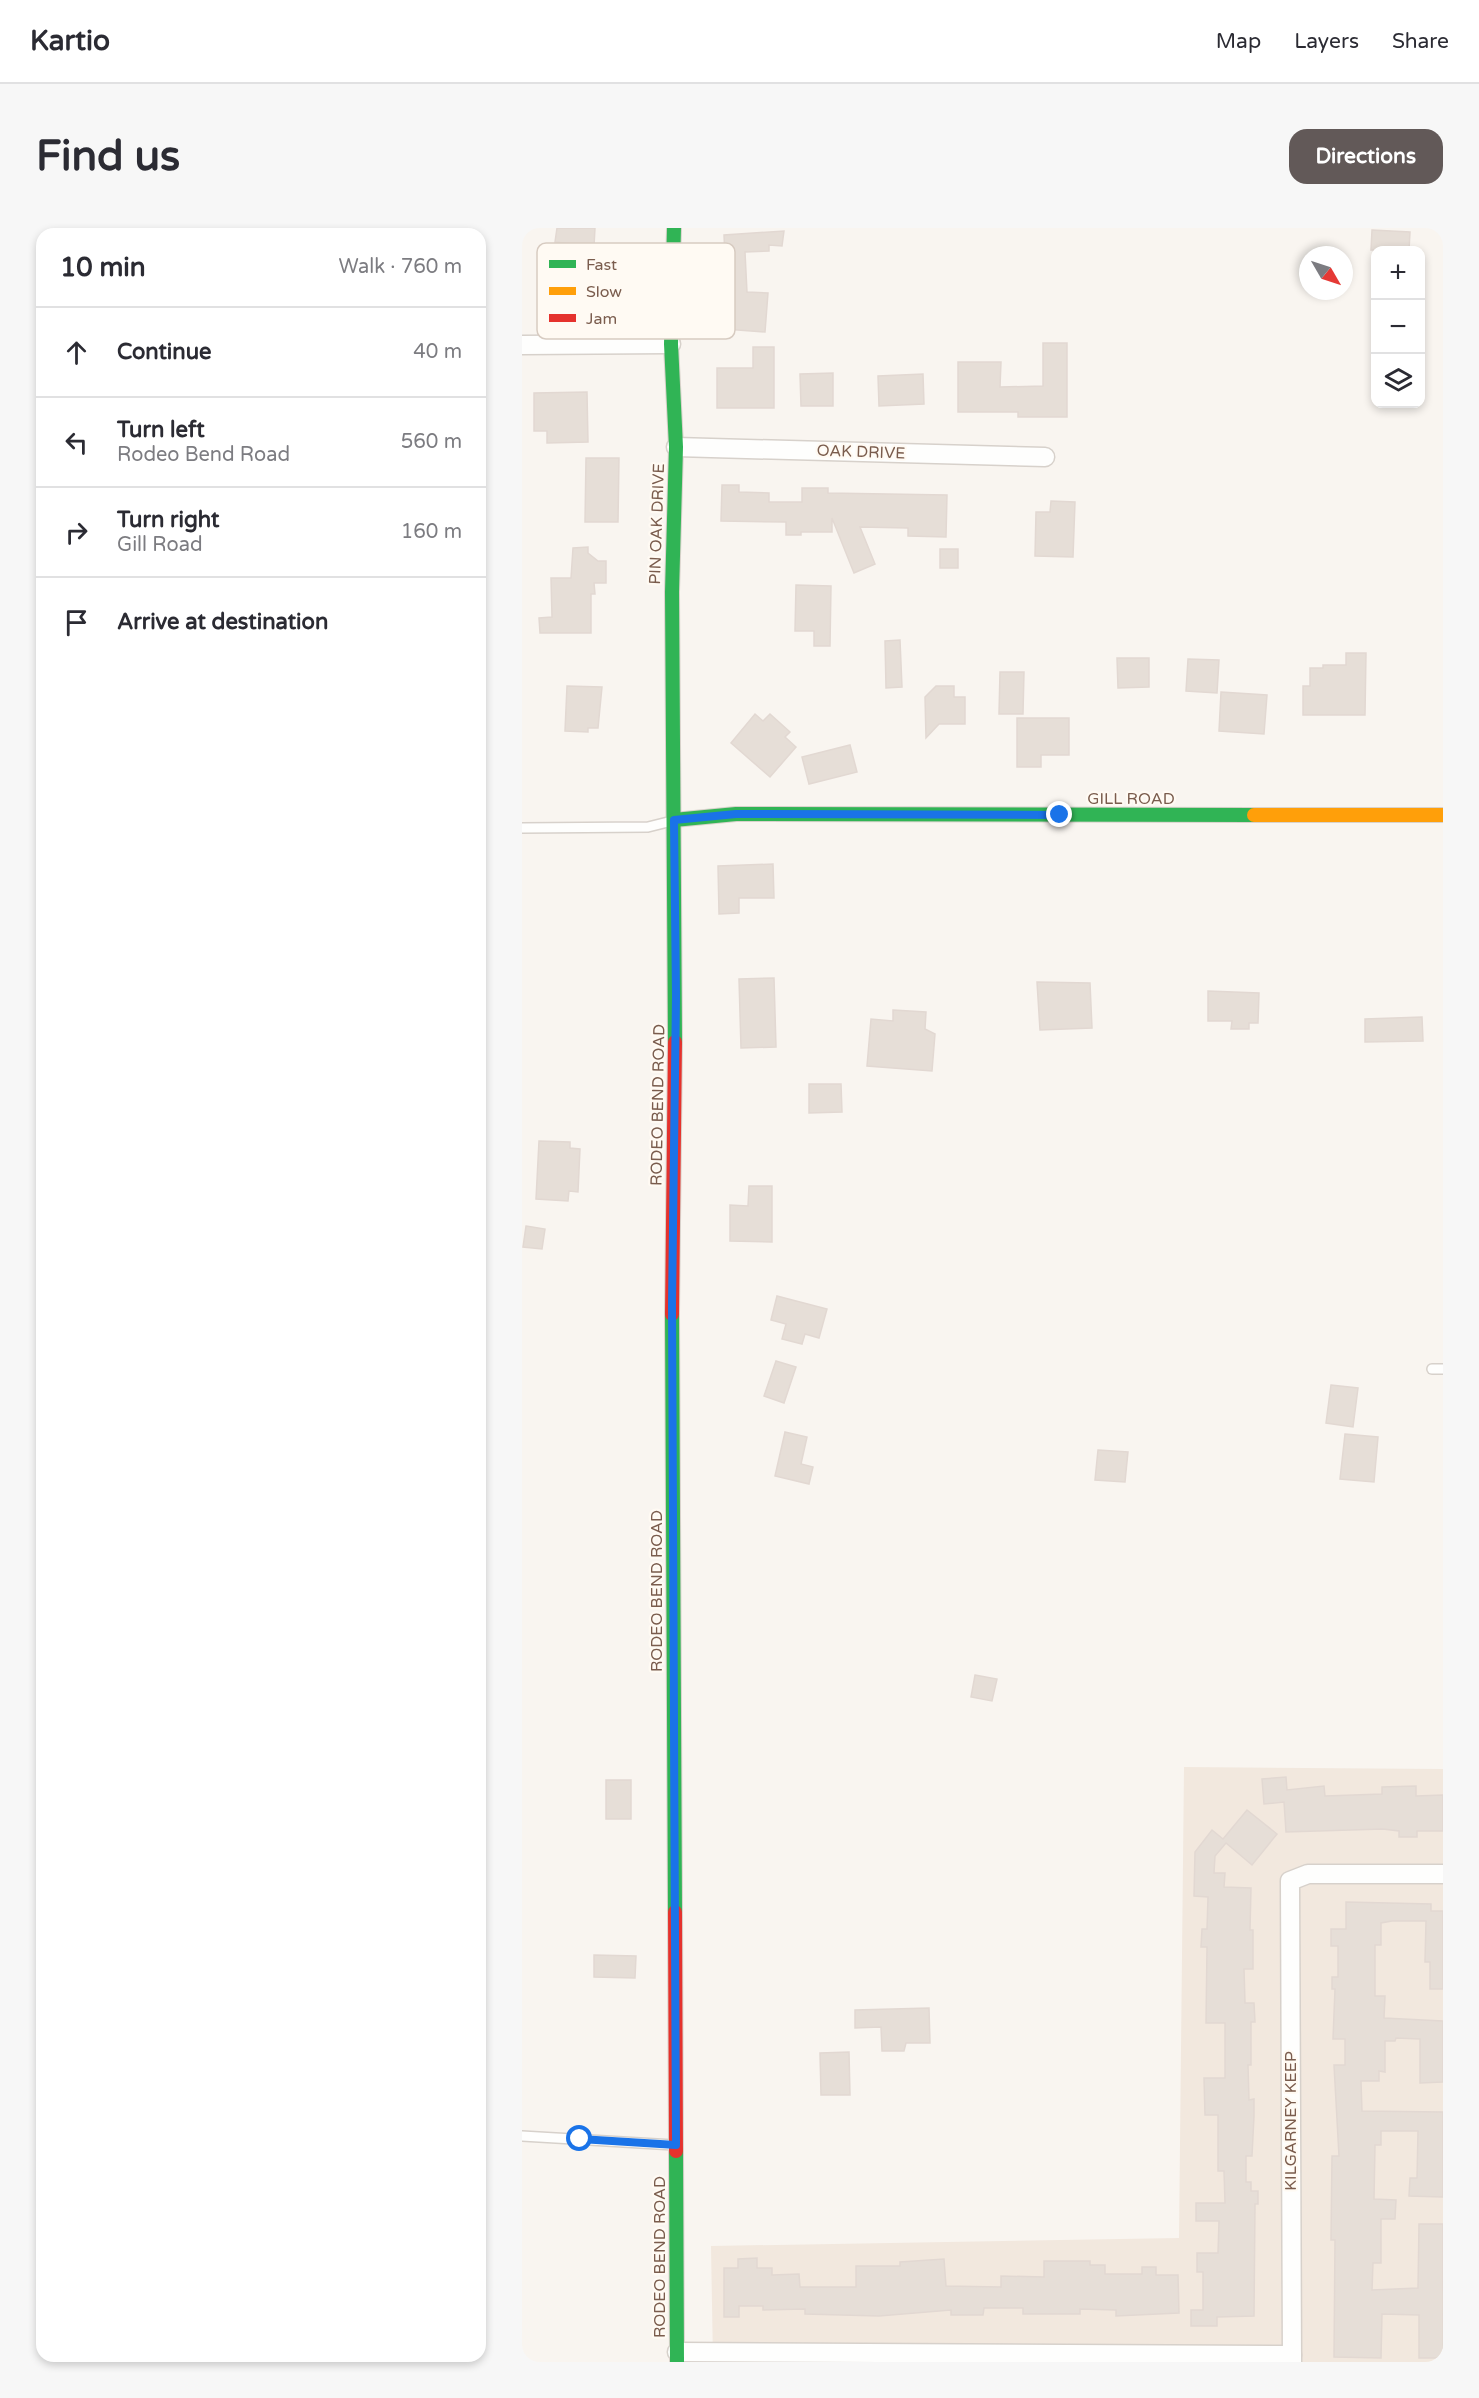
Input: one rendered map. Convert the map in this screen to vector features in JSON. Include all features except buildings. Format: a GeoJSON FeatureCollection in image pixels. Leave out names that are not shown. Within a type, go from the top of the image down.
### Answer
{"type":"FeatureCollection","features":[{"type":"Feature","properties":{"kind":"street","name":"PIN OAK DRIVE"},"geometry":{"type":"LineString","coordinates":[[674,228],[674,243]]}},
{"type":"Feature","properties":{"kind":"street","name":"PIN OAK DRIVE"},"geometry":{"type":"LineString","coordinates":[[671,339],[676,447],[672,592],[674,820]]}},
{"type":"Feature","properties":{"kind":"street"},"geometry":{"type":"LineString","coordinates":[[522,345],[671,344]]}},
{"type":"Feature","properties":{"kind":"street","name":"OAK DRIVE"},"geometry":{"type":"LineString","coordinates":[[676,447],[1045,457]]}},
{"type":"Feature","properties":{"kind":"street","name":"GILL ROAD"},"geometry":{"type":"LineString","coordinates":[[674,820],[736,814],[1443,815]]}},
{"type":"Feature","properties":{"kind":"street","name":"RODEO BEND ROAD"},"geometry":{"type":"LineString","coordinates":[[674,820],[676,996],[672,1305],[677,2357]]}},
{"type":"Feature","properties":{"kind":"street","name":"KILGARNEY KEEP"},"geometry":{"type":"LineString","coordinates":[[1292,2358],[1290,1881],[1308,1874],[1443,1874]]}},
{"type":"Feature","properties":{"kind":"street"},"geometry":{"type":"LineString","coordinates":[[677,2357],[1292,2358]]}},
{"type":"Feature","properties":{"kind":"lane"},"geometry":{"type":"LineString","coordinates":[[522,828],[648,826],[674,820]]}},
{"type":"Feature","properties":{"kind":"lane"},"geometry":{"type":"LineString","coordinates":[[1432,1369],[1443,1369]]}},
{"type":"Feature","properties":{"kind":"lane"},"geometry":{"type":"LineString","coordinates":[[522,2136],[676,2145]]}},
{"type":"Feature","properties":{"kind":"shaded area"},"geometry":{"type":"Polygon","coordinates":[[[1184,1767],[1443,1769],[1443,2362],[713,2362],[711,2246],[1179,2238],[1184,1767]]]}},
{"type":"Feature","properties":{"kind":"traffic: fast"},"geometry":{"type":"LineString","coordinates":[[674,228],[674,243]]}},
{"type":"Feature","properties":{"kind":"traffic: fast"},"geometry":{"type":"LineString","coordinates":[[671,339],[676,447],[672,592],[675,1042]]}},
{"type":"Feature","properties":{"kind":"traffic: fast"},"geometry":{"type":"LineString","coordinates":[[674,820],[736,814],[1254,815]]}},
{"type":"Feature","properties":{"kind":"traffic: fast"},"geometry":{"type":"LineString","coordinates":[[672,1314],[675,1912]]}},
{"type":"Feature","properties":{"kind":"traffic: fast"},"geometry":{"type":"LineString","coordinates":[[676,2151],[677,2362]]}},
{"type":"Feature","properties":{"kind":"traffic: slow"},"geometry":{"type":"LineString","coordinates":[[1254,815],[1443,815]]}},
{"type":"Feature","properties":{"kind":"traffic: jam"},"geometry":{"type":"LineString","coordinates":[[672,1314],[675,1042]]}},
{"type":"Feature","properties":{"kind":"traffic: jam"},"geometry":{"type":"LineString","coordinates":[[675,1912],[676,2151]]}},
{"type":"Feature","properties":{"kind":"route"},"geometry":{"type":"LineString","coordinates":[[580,2139],[657,2146],[676,2145],[672,1305],[676,996],[674,820],[736,814],[1060,815]]}}]}
